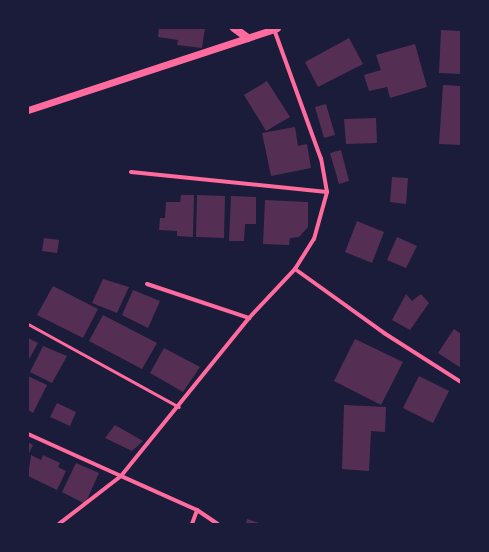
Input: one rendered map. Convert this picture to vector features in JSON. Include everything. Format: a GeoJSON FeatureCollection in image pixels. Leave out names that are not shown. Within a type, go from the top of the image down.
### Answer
{"type":"FeatureCollection","features":[{"type":"Feature","properties":{"kind":"main road"},"geometry":{"type":"LineString","coordinates":[[234,28],[248,38]]}},
{"type":"Feature","properties":{"kind":"street"},"geometry":{"type":"LineString","coordinates":[[28,110],[275,29],[321,159],[327,192],[314,239],[295,269],[249,318],[179,407],[121,476],[59,524]]}},
{"type":"Feature","properties":{"kind":"street"},"geometry":{"type":"LineString","coordinates":[[131,172],[327,192]]}},
{"type":"Feature","properties":{"kind":"street"},"geometry":{"type":"LineString","coordinates":[[295,269],[384,334],[461,382]]}},
{"type":"Feature","properties":{"kind":"street"},"geometry":{"type":"LineString","coordinates":[[147,284],[249,318]]}},
{"type":"Feature","properties":{"kind":"street"},"geometry":{"type":"LineString","coordinates":[[28,434],[197,510],[218,524]]}},
{"type":"Feature","properties":{"kind":"street"},"geometry":{"type":"LineString","coordinates":[[192,524],[197,510]]}},
{"type":"Feature","properties":{"kind":"lane"},"geometry":{"type":"LineString","coordinates":[[28,324],[179,407]]}},
{"type":"Feature","properties":{"kind":"building"},"geometry":{"type":"Polygon","coordinates":[[[159,28],[205,28],[202,48],[177,45],[178,40],[158,37],[159,28]]]}},
{"type":"Feature","properties":{"kind":"building"},"geometry":{"type":"Polygon","coordinates":[[[441,30],[461,31],[460,74],[439,73],[441,30]]]}},
{"type":"Feature","properties":{"kind":"building"},"geometry":{"type":"Polygon","coordinates":[[[349,38],[363,64],[318,87],[305,62],[349,38]]]}},
{"type":"Feature","properties":{"kind":"building"},"geometry":{"type":"Polygon","coordinates":[[[415,44],[427,87],[390,98],[387,87],[369,91],[364,75],[381,70],[376,55],[415,44]]]}},
{"type":"Feature","properties":{"kind":"building"},"geometry":{"type":"Polygon","coordinates":[[[267,81],[290,117],[266,131],[244,95],[267,81]]]}},
{"type":"Feature","properties":{"kind":"building"},"geometry":{"type":"Polygon","coordinates":[[[443,85],[461,86],[461,145],[439,144],[443,85]]]}},
{"type":"Feature","properties":{"kind":"building"},"geometry":{"type":"Polygon","coordinates":[[[326,104],[335,135],[324,138],[315,107],[326,104]]]}},
{"type":"Feature","properties":{"kind":"building"},"geometry":{"type":"Polygon","coordinates":[[[376,118],[377,143],[346,144],[344,119],[376,118]]]}},
{"type":"Feature","properties":{"kind":"building"},"geometry":{"type":"Polygon","coordinates":[[[295,127],[298,146],[307,144],[311,168],[271,176],[262,133],[295,127]]]}},
{"type":"Feature","properties":{"kind":"building"},"geometry":{"type":"Polygon","coordinates":[[[341,150],[349,181],[339,184],[330,153],[341,150]]]}},
{"type":"Feature","properties":{"kind":"building"},"geometry":{"type":"Polygon","coordinates":[[[392,177],[408,178],[406,204],[390,202],[392,177]]]}},
{"type":"Feature","properties":{"kind":"building"},"geometry":{"type":"Polygon","coordinates":[[[181,195],[194,195],[193,237],[177,236],[177,231],[159,230],[160,218],[165,218],[166,202],[180,202],[181,195]]]}},
{"type":"Feature","properties":{"kind":"building"},"geometry":{"type":"Polygon","coordinates":[[[197,195],[225,196],[224,238],[196,237],[197,195]]]}},
{"type":"Feature","properties":{"kind":"building"},"geometry":{"type":"Polygon","coordinates":[[[231,196],[256,197],[256,224],[245,224],[244,241],[229,241],[231,196]]]}},
{"type":"Feature","properties":{"kind":"building"},"geometry":{"type":"Polygon","coordinates":[[[265,200],[308,202],[308,227],[299,237],[290,238],[289,245],[263,244],[265,200]]]}},
{"type":"Feature","properties":{"kind":"building"},"geometry":{"type":"Polygon","coordinates":[[[357,221],[384,232],[372,263],[345,252],[357,221]]]}},
{"type":"Feature","properties":{"kind":"building"},"geometry":{"type":"Polygon","coordinates":[[[397,237],[417,246],[406,268],[387,260],[397,237]]]}},
{"type":"Feature","properties":{"kind":"building"},"geometry":{"type":"Polygon","coordinates":[[[44,238],[59,240],[57,253],[42,251],[44,238]]]}},
{"type":"Feature","properties":{"kind":"building"},"geometry":{"type":"Polygon","coordinates":[[[103,279],[129,287],[117,313],[92,303],[103,279]]]}},
{"type":"Feature","properties":{"kind":"building"},"geometry":{"type":"Polygon","coordinates":[[[53,286],[98,309],[83,338],[37,315],[53,286]]]}},
{"type":"Feature","properties":{"kind":"building"},"geometry":{"type":"Polygon","coordinates":[[[133,290],[160,301],[148,328],[122,315],[133,290]]]}},
{"type":"Feature","properties":{"kind":"building"},"geometry":{"type":"Polygon","coordinates":[[[406,294],[412,301],[421,294],[429,303],[410,330],[392,320],[406,294]]]}},
{"type":"Feature","properties":{"kind":"building"},"geometry":{"type":"Polygon","coordinates":[[[103,315],[157,343],[142,369],[89,341],[103,315]]]}},
{"type":"Feature","properties":{"kind":"building"},"geometry":{"type":"Polygon","coordinates":[[[454,329],[461,334],[461,368],[438,353],[454,329]]]}},
{"type":"Feature","properties":{"kind":"building"},"geometry":{"type":"Polygon","coordinates":[[[28,338],[38,343],[28,361],[28,338]]]}},
{"type":"Feature","properties":{"kind":"building"},"geometry":{"type":"Polygon","coordinates":[[[355,339],[403,362],[381,405],[334,381],[355,339]]]}},
{"type":"Feature","properties":{"kind":"building"},"geometry":{"type":"Polygon","coordinates":[[[43,346],[67,356],[52,383],[30,372],[43,346]]]}},
{"type":"Feature","properties":{"kind":"building"},"geometry":{"type":"Polygon","coordinates":[[[164,348],[200,367],[183,392],[150,373],[164,348]]]}},
{"type":"Feature","properties":{"kind":"building"},"geometry":{"type":"Polygon","coordinates":[[[28,376],[47,385],[33,413],[28,410],[28,376]]]}},
{"type":"Feature","properties":{"kind":"building"},"geometry":{"type":"Polygon","coordinates":[[[419,376],[449,391],[433,423],[403,408],[419,376]]]}},
{"type":"Feature","properties":{"kind":"building"},"geometry":{"type":"Polygon","coordinates":[[[57,403],[76,412],[70,426],[50,417],[57,403]]]}},
{"type":"Feature","properties":{"kind":"building"},"geometry":{"type":"Polygon","coordinates":[[[344,405],[386,407],[385,432],[371,431],[369,471],[342,469],[344,405]]]}},
{"type":"Feature","properties":{"kind":"building"},"geometry":{"type":"Polygon","coordinates":[[[115,425],[143,441],[132,451],[105,438],[115,425]]]}},
{"type":"Feature","properties":{"kind":"building"},"geometry":{"type":"Polygon","coordinates":[[[28,442],[33,445],[28,455],[28,442]]]}},
{"type":"Feature","properties":{"kind":"building"},"geometry":{"type":"Polygon","coordinates":[[[31,455],[41,460],[43,455],[60,463],[58,467],[66,471],[57,490],[28,476],[31,455]]]}},
{"type":"Feature","properties":{"kind":"building"},"geometry":{"type":"Polygon","coordinates":[[[76,463],[99,473],[85,504],[62,492],[76,463]]]}},
{"type":"Feature","properties":{"kind":"building"},"geometry":{"type":"Polygon","coordinates":[[[247,519],[262,524],[246,524],[247,519]]]}}]}
